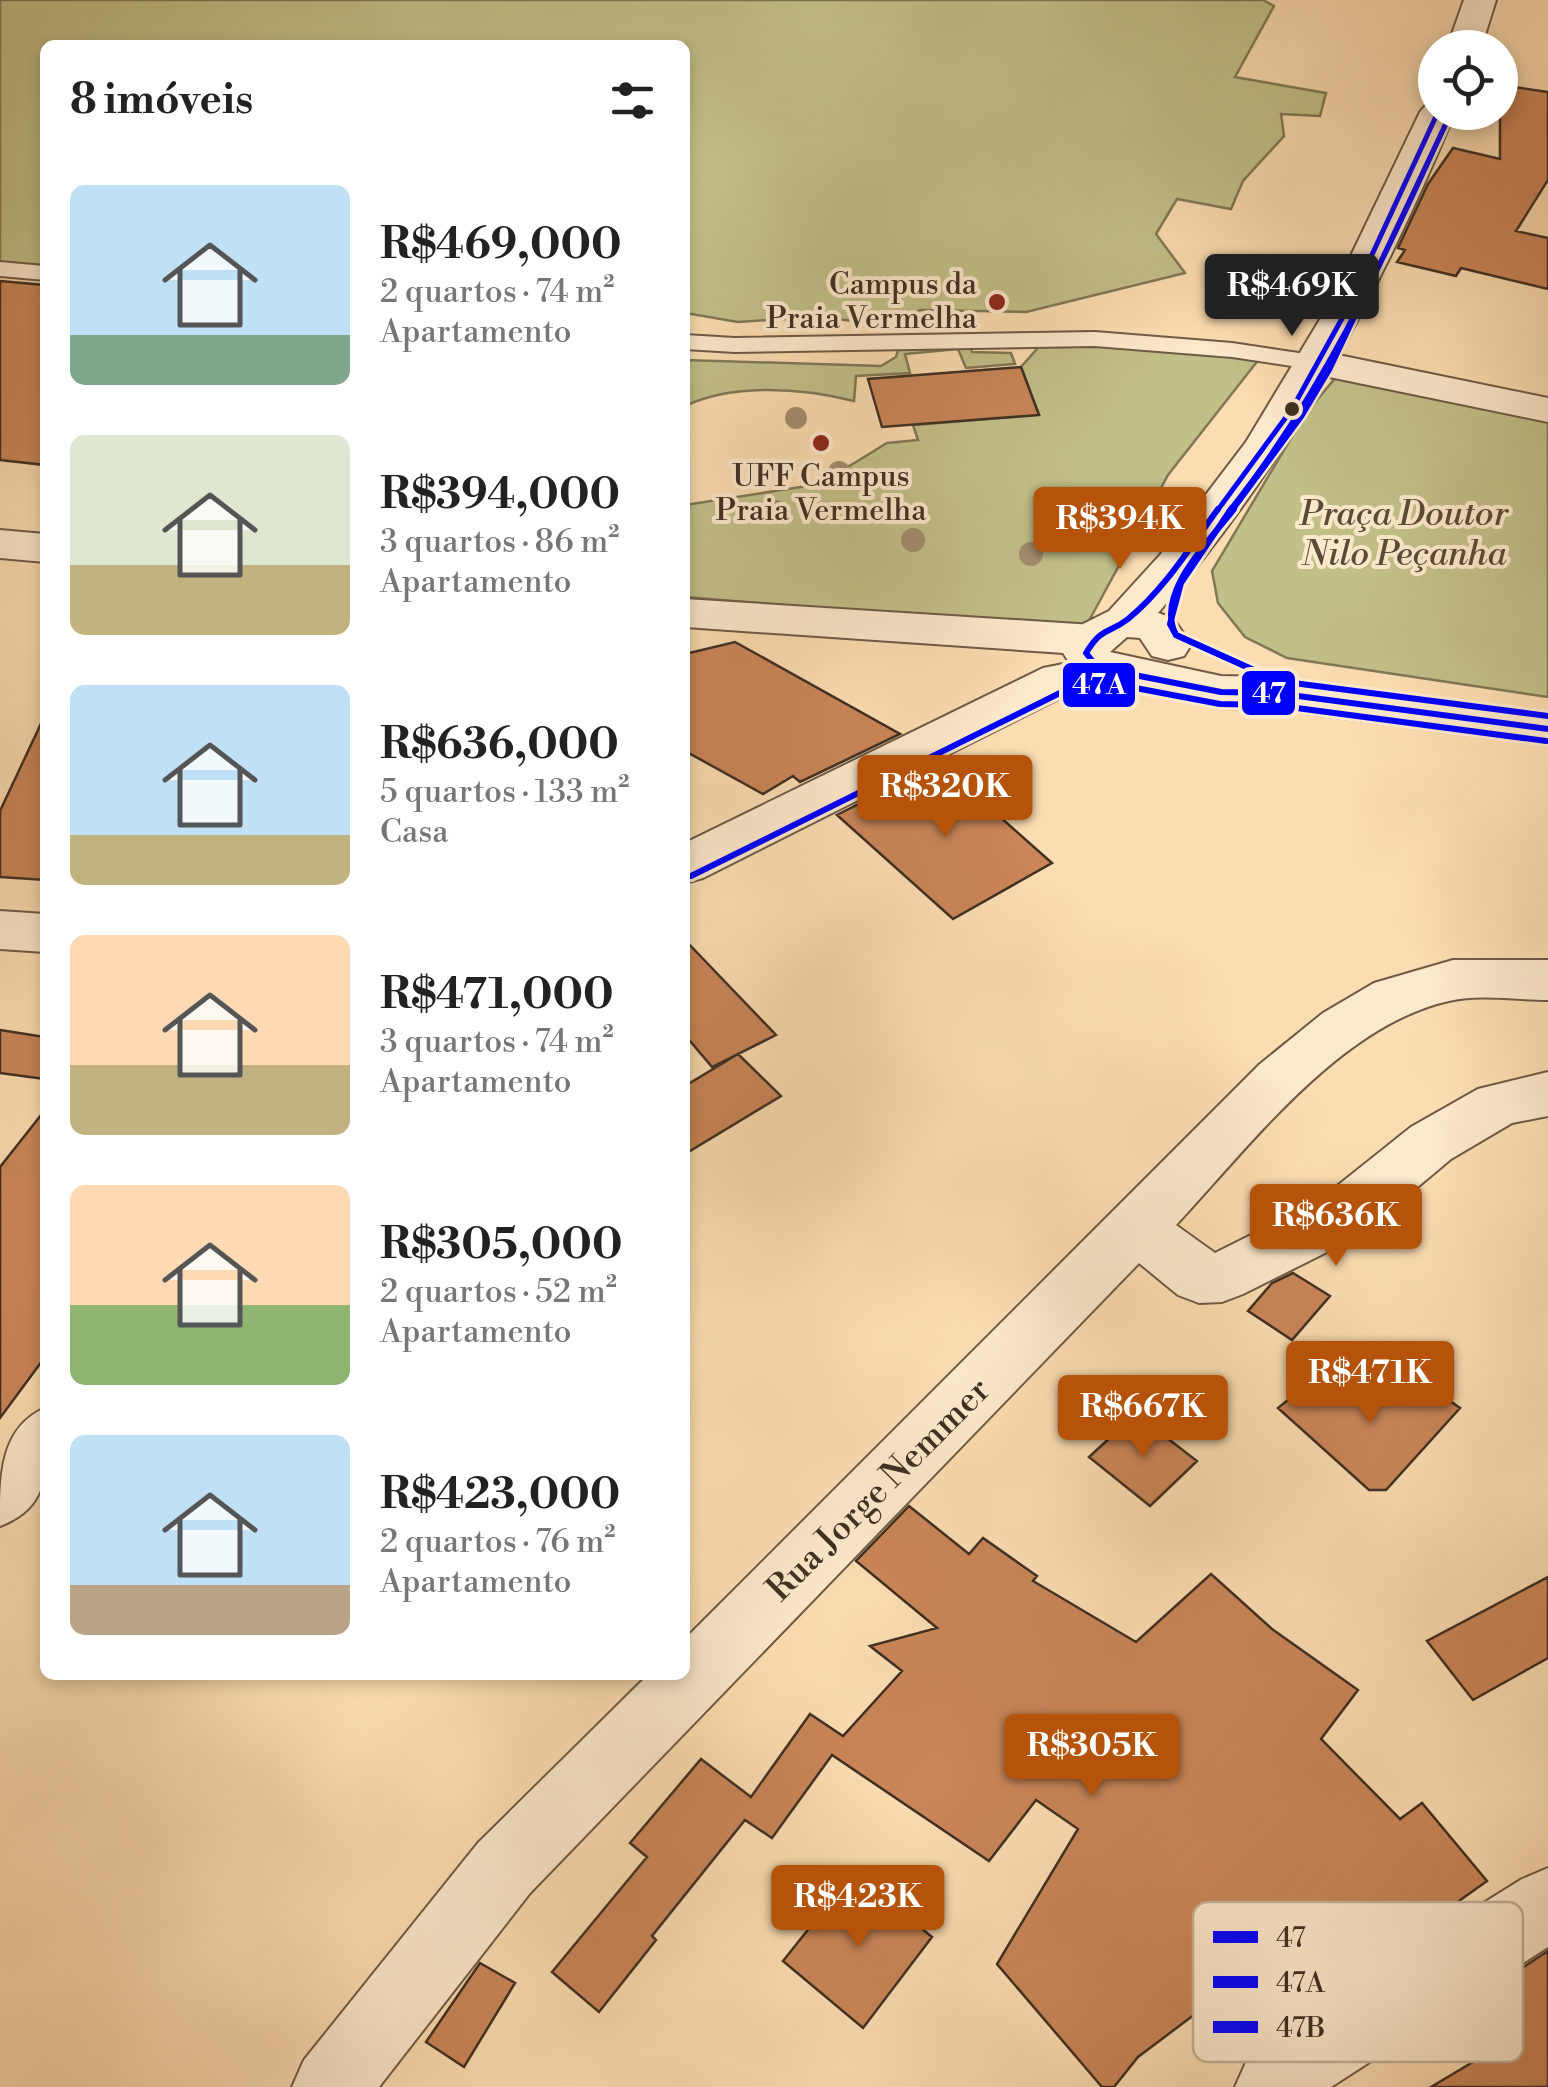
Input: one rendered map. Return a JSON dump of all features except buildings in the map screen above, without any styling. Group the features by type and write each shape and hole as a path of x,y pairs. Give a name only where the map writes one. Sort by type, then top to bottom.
{"street":[{"path":"1470,30 1480,0"},
{"path":"690,863 1116,651 1157,612 1169,576 1292,409 1319,363 1429,130"},
{"path":"1319,363 1548,410"},
{"path":"0,544 40,548"},
{"path":"690,612 1116,651 1221,692 1275,693 1548,730"},
{"path":"0,930 40,933"},
{"name":"Rua Jorge Nemmer","path":"331,2087 504,1868 1013,1356 1280,1078 1342,1027 1393,997 1453,980 1548,980"},
{"path":"1135,1226 1199,1278 1222,1277 1338,1219 1431,1143 1498,1104 1548,1094"},
{"path":"0,1497 40,1442"},
{"path":"1523,1921 1548,1905"},
{"path":"1274,2087 1301,2062"}],"lane":[{"path":"0,268 40,272"},
{"path":"690,342 734,345 1096,339 1232,350 1319,363"}],"green space":[{"path":"0,0 1263,0 1274,6 1235,77 1326,93 1320,116 1281,114 1284,136 1243,181 1231,209 1177,199 1156,234 1185,273 1026,312 921,310 874,323 816,317 738,322 690,314 690,40 40,40 40,267 0,263"},
{"path":"968,339 972,352 1011,353 1015,364 966,368 958,349 905,354 910,373 856,376 854,401 768,390 725,394 690,404 690,360 881,366 896,357 901,340"},
{"path":"1043,342 1267,349 1168,475 1084,630 690,597 690,504 820,484 887,443 918,440 913,425 1039,415 1021,367"},
{"name":"Praça Doutor Nilo Peçanha","path":"1337,376 1548,422 1548,697 1287,658 1245,637 1218,603 1212,571 1306,413"}],"transit line":[{"name":"47","path":"1430,130 1345,313 1292,409 1169,576 1126,621 1099,633 1086,653 1094,663 1109,670 1221,692 1275,693 1548,729"},
{"name":"47A","path":"1280,682 1176,635 1170,615 1172,602 1180,582 1302,416 1330,369 1443,130"},
{"name":"47B","path":"1443,130 1345,338 1296,423 1193,562 1173,604 1170,624 1176,635 1278,681 1548,716"},
{"name":"47A","path":"691,876 1064,691 1109,683 1220,704 1274,705 1546,741"}],"place":[{"name":"Campus da Praia Vermelha","path":"997,302"},
{"name":"UFF Campus Praia Vermelha","path":"821,443"}]}
